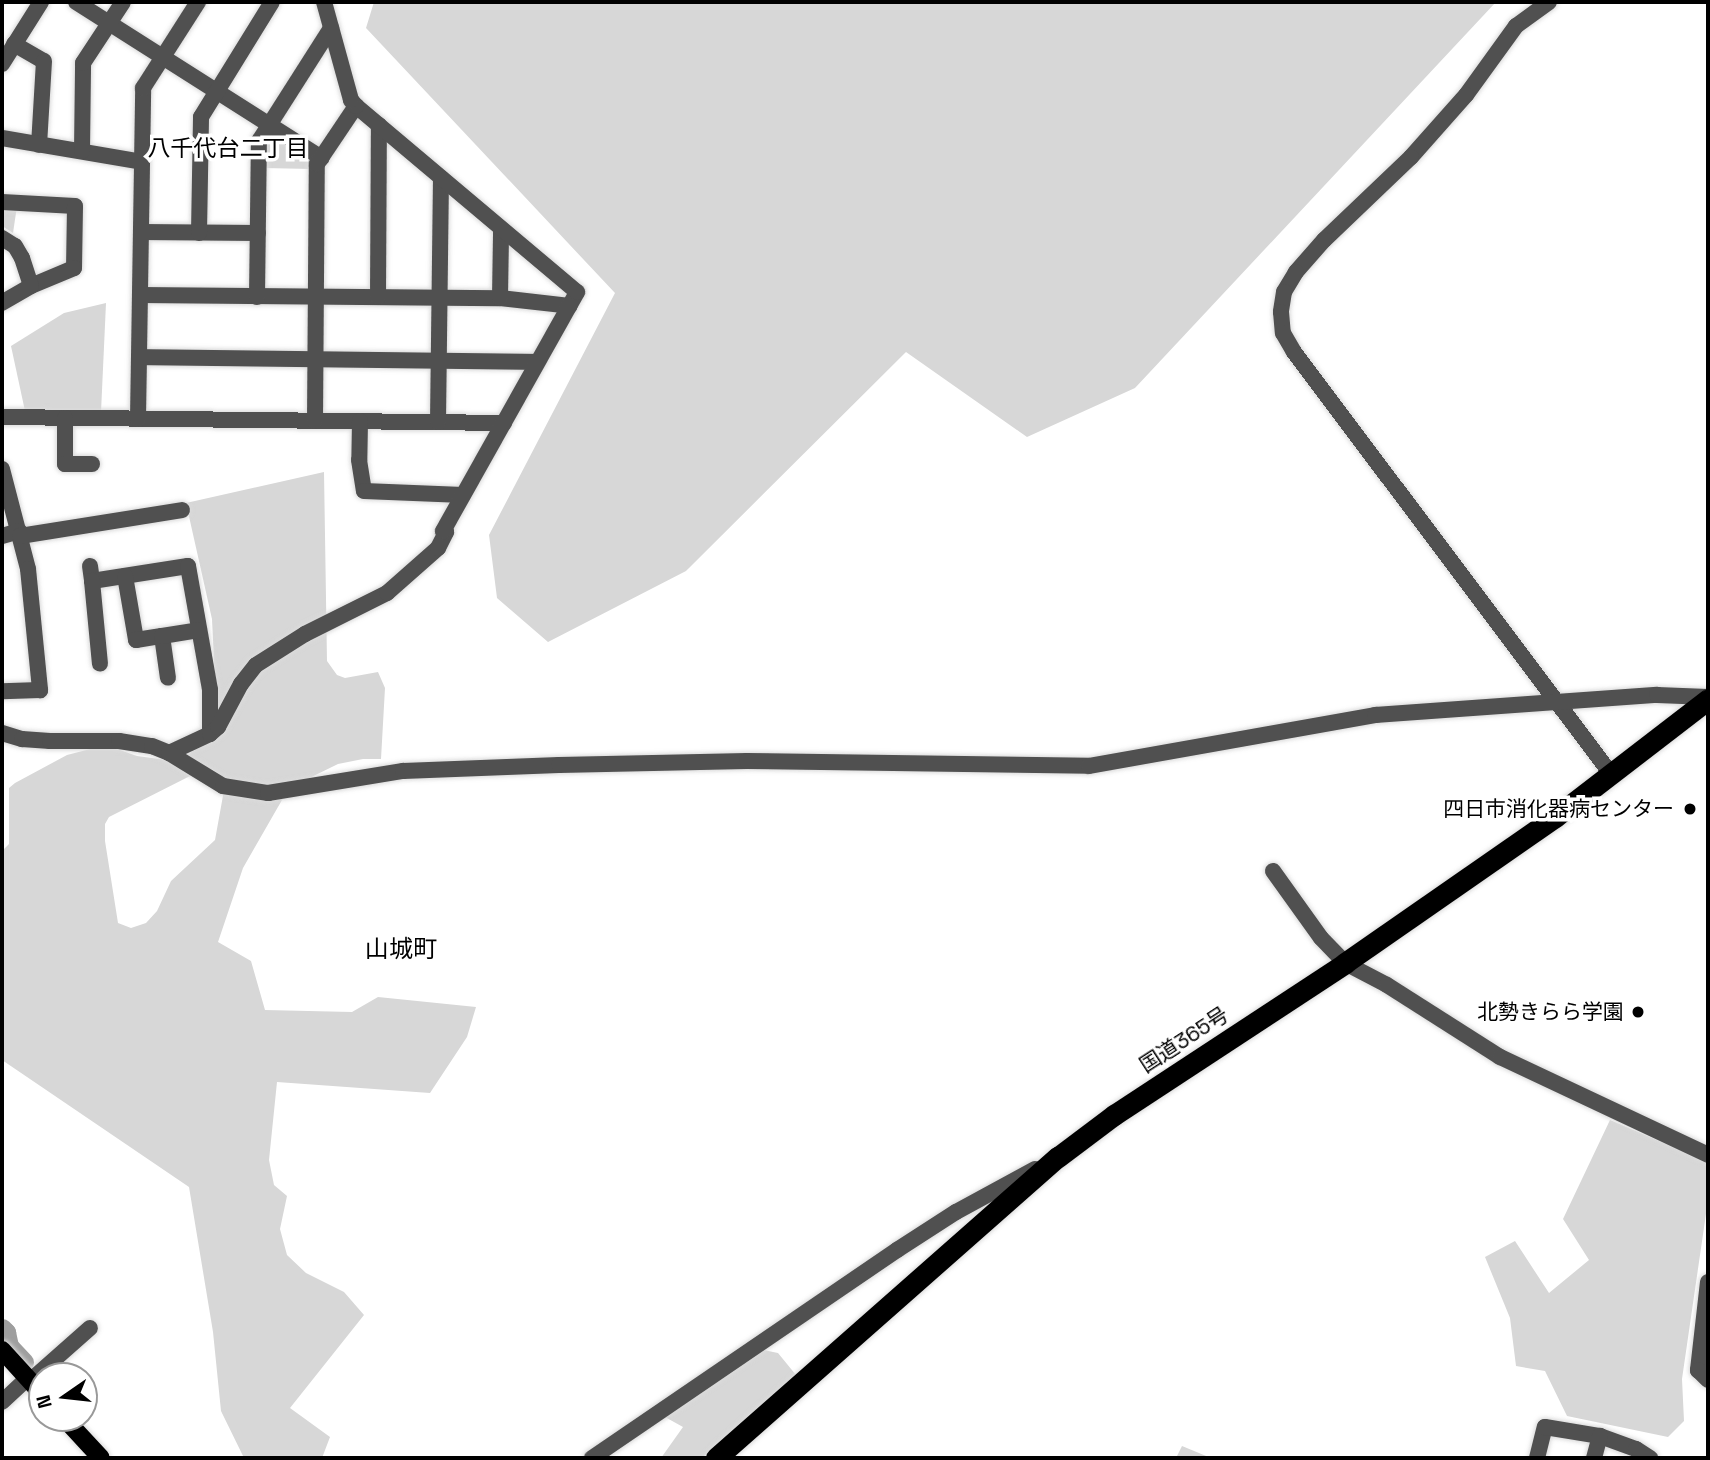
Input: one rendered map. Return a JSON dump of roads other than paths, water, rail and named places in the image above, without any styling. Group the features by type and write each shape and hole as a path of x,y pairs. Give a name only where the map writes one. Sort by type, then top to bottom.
{"highway":[{"name":"国道365号","path":"716,1458 1058,1157 1114,1115 1345,963 1555,817 1708,698"}],"main road":[{"path":"2,1350 28,1375"},
{"path":"77,1432 101,1458"}],"street":[{"path":"2,64 41,2"},
{"path":"76,2 322,158"},
{"path":"82,152 83,63 123,2"},
{"path":"138,419 143,88 198,2"},
{"path":"199,233 201,117 272,2"},
{"path":"169,753 210,734 218,727 241,684 256,666 305,634 387,593 426,560 442,542 446,532 443,531 577,292 501,231 356,106 351,100 324,2"},
{"path":"1549,2 1516,26 1466,95 1411,158 1324,240 1296,272 1284,292 1281,312 1283,333 1294,352 1611,774"},
{"path":"257,297 259,141 331,28"},
{"path":"14,44 44,61 39,145"},
{"path":"315,421 317,164 356,106"},
{"path":"377,298 379,125"},
{"path":"2,138 142,162"},
{"path":"438,422 442,178"},
{"path":"2,202 75,206 74,268 31,286 2,303"},
{"path":"500,298 501,231"},
{"path":"141,232 258,233"},
{"path":"2,238 15,246 31,286"},
{"path":"140,295 500,298 570,306"},
{"path":"139,357 536,362"},
{"path":"2,416 504,424"},
{"path":"65,418 65,464 92,464"},
{"path":"360,421 359,460 365,491 463,495"},
{"path":"2,470 28,569 40,690 2,691"},
{"path":"2,536 182,510"},
{"path":"100,664 91,573 125,576 188,566 210,690 210,734"},
{"path":"125,576 135,640 199,630"},
{"path":"162,636 168,678"},
{"path":"2,733 22,740 130,742 169,753 223,786 268,793 403,771 559,765 747,761 1089,766 1375,715 1657,695 1708,698"},
{"path":"1273,871 1321,939 1345,963 1387,985 1500,1057 1708,1155"},
{"path":"592,1458 727,1363 956,1212 1058,1157"},
{"path":"1708,1289 1698,1370 1708,1380"},
{"path":"54,1362 90,1328"},
{"path":"2,1402 28,1385"},
{"path":"1537,1458 1545,1427 1600,1436 1636,1449 1650,1458"},
{"path":"1594,1458 1600,1436"}],"waterway":[{"path":"2,1328 6,1332 9,1346 24,1362"}],"place":[{"name":"四日市消化器病センター","path":"1690,809"},
{"name":"北勢きらら学園","path":"1638,1012"}],"district":[{"name":"八千代台二丁目","path":"228,148"},
{"name":"山城町","path":"401,949"}]}
